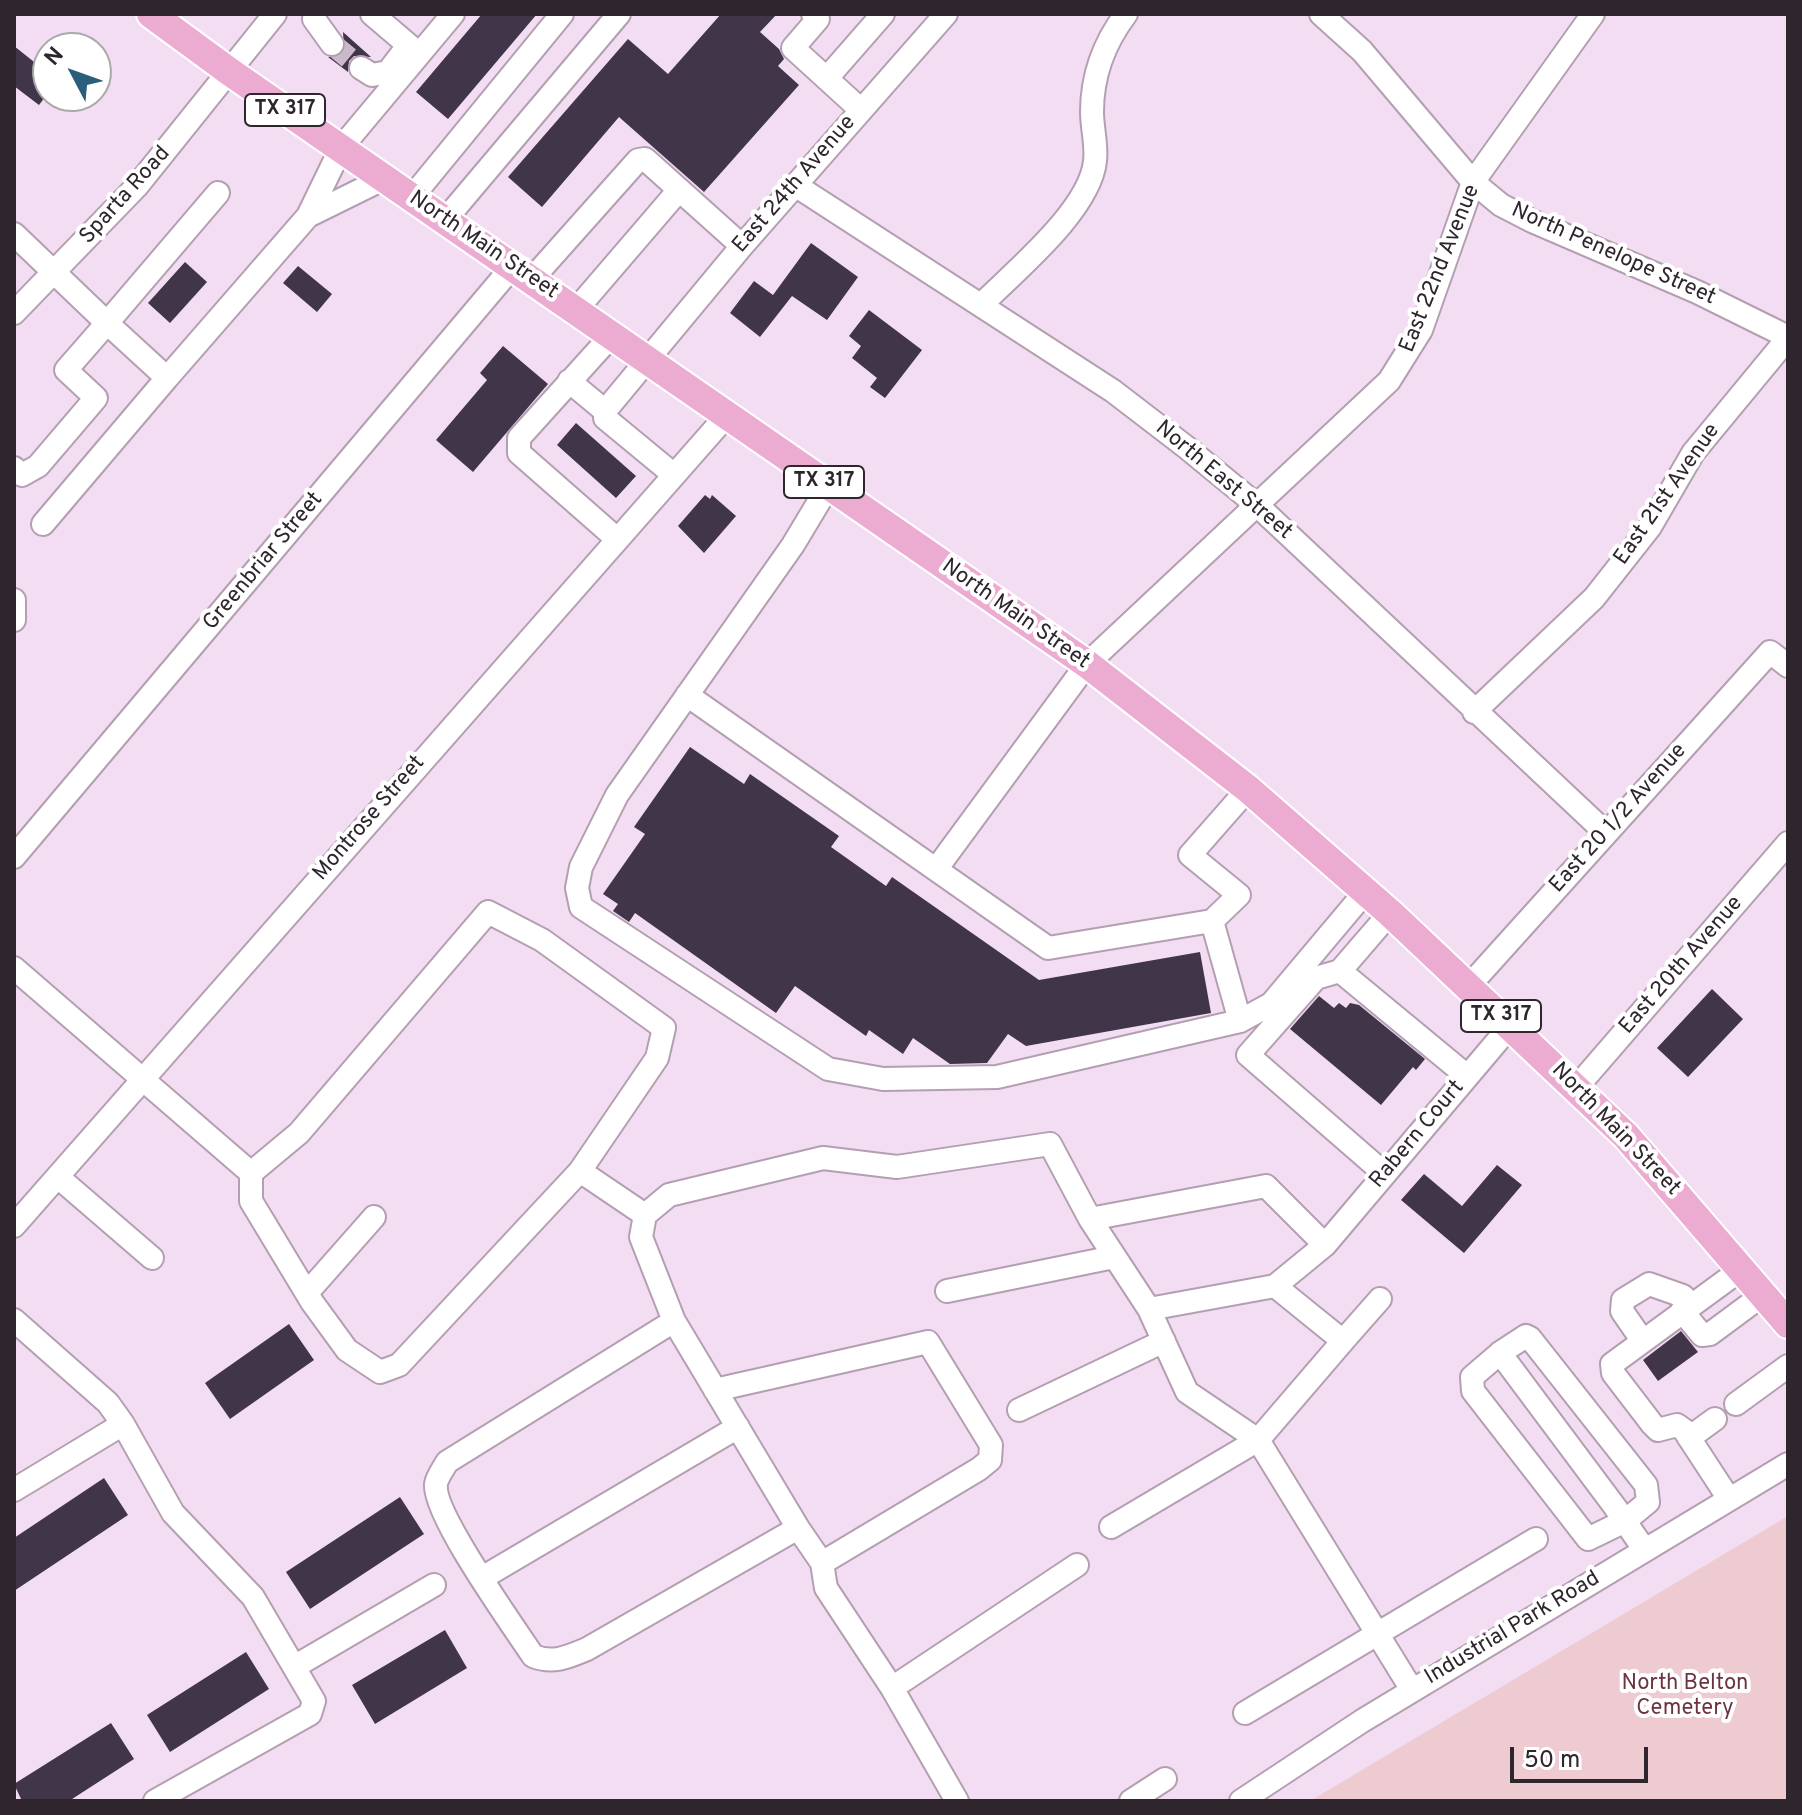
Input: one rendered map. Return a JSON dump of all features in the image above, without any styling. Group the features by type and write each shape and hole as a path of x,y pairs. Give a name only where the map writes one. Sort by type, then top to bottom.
{"main road":[{"name":"North Main Street","path":"151,14 181,26 230,72 1087,664 1248,789 1366,891 1576,1088 1658,1170 1786,1319"}],"street":[{"name":"Sparta Road","path":"14,313 137,186 275,14"},
{"path":"315,14 314,19 332,44"},
{"path":"372,14 414,50"},
{"path":"361,68 372,75 388,72 453,14"},
{"path":"412,197 562,14"},
{"path":"813,14 818,19 793,48 861,110"},
{"path":"827,78 883,14"},
{"path":"981,305 1051,234 1086,189 1095,162 1092,109 1099,62 1126,14"},
{"name":"North Penelope Street","path":"1321,14 1362,51 1473,182 1501,205 1697,292 1788,338"},
{"name":"East 22nd Avenue","path":"937,868 1087,664 1258,506 1389,381 1405,361 1447,264 1473,182 1593,14"},
{"path":"445,220 615,15"},
{"name":"East 24th Avenue","path":"605,411 742,246 942,15"},
{"path":"43,524 308,216 341,148 414,50"},
{"name":"Greenbriar Street","path":"14,857 522,273 638,160 645,159 679,190"},
{"path":"308,216 385,178"},
{"name":"North East Street","path":"795,185 1113,391 1258,506 1606,833"},
{"path":"576,310 679,190 742,246"},
{"path":"14,468 22,475 38,466 96,398 66,370 218,193"},
{"path":"14,234 167,378"},
{"path":"612,335 519,438 519,453 617,539"},
{"name":"East 21st Avenue","path":"1474,712 1594,598 1650,527 1693,453 1788,338"},
{"path":"569,381 605,411 605,418 674,475"},
{"name":"Montrose Street","path":"14,1226 728,414"},
{"path":"829,485 793,545 617,795 581,867 577,888 581,907 828,1069 883,1079 997,1077 1240,1021 1271,1004 1366,891"},
{"path":"14,600 14,620"},
{"name":"East 20 1/2 Avenue","path":"1468,987 1606,833 1779,659"},
{"path":"687,695 1048,948 1212,921 1239,895 1190,855 1248,789"},
{"name":"East 20th Avenue","path":"1576,1088 1788,843"},
{"path":"14,968 251,1173 251,1201 307,1293 347,1350 380,1372 399,1365 580,1171 657,1058 664,1028 542,940 488,912 299,1133 251,1173"},
{"path":"1385,1174 1248,1055 1316,978 1340,971 1390,913"},
{"path":"1212,921 1240,1021"},
{"path":"1340,971 1467,1076"},
{"name":"Rabern Court","path":"1275,1286 1325,1245 1511,1025"},
{"path":"957,1801 892,1688 826,1588 822,1563 674,1321 641,1237 645,1215 669,1195 823,1158 897,1167 1050,1144 1090,1219 1149,1309 1187,1392 1258,1440 1412,1690"},
{"path":"580,1171 645,1215"},
{"path":"58,1177 152,1258"},
{"path":"1090,1219 1266,1186 1325,1245"},
{"path":"307,1293 374,1217"},
{"path":"947,1291 1114,1257"},
{"path":"1729,1499 1689,1438 1677,1425 1658,1430 1613,1373 1612,1364 1743,1268"},
{"path":"1642,1340 1622,1311 1623,1300 1649,1284 1683,1296 1695,1331 1702,1335 1710,1334 1764,1294"},
{"path":"1149,1309 1275,1286 1343,1341"},
{"path":"1111,1527 1258,1440 1380,1299"},
{"path":"14,1320 108,1403 173,1513 253,1597 314,1701 310,1714 155,1801"},
{"path":"674,1321 447,1462 436,1483 438,1502 482,1578 533,1656 544,1661 562,1659 587,1649 798,1528"},
{"path":"1526,1336 1530,1338 1646,1485 1648,1502 1625,1521 1588,1539 1473,1391 1472,1377 1500,1353 1526,1336"},
{"path":"1019,1410 1164,1341"},
{"path":"715,1390 928,1342 991,1445 990,1460 822,1563"},
{"path":"1500,1353 1644,1549"},
{"path":"1736,1404 1788,1366"},
{"path":"1689,1438 1715,1419"},
{"path":"14,1490 123,1424"},
{"path":"482,1578 738,1427"},
{"name":"Industrial Park Road","path":"1241,1801 1412,1690 1788,1464"},
{"path":"1245,1713 1536,1539"},
{"path":"892,1688 1077,1565"},
{"path":"294,1667 434,1585"},
{"path":"1131,1801 1165,1779"}],"green space":[{"name":"North Belton Cemetery","path":"1788,1516 1788,1801 1310,1801"}],"building":[{"path":"482,14 537,14 448,119 416,92"},
{"path":"721,14 777,14 760,32 779,49 784,59 778,66 799,85 704,192 619,117 542,207 508,177 628,39 668,74"},
{"path":"343,32 371,57 354,56 349,61 348,72 328,57 340,56 344,50"},
{"path":"14,46 32,60 32,100 14,86"},
{"path":"811,243 858,277 827,320 792,296 760,337 730,313 754,281 773,295"},
{"path":"185,262 207,282 170,323 148,303"},
{"path":"298,266 332,294 317,312 283,283"},
{"path":"869,310 922,350 885,398 870,387 877,378 852,358 861,346 849,336"},
{"path":"503,346 548,384 473,472 436,440 487,380 480,373"},
{"path":"576,423 636,476 616,498 557,445"},
{"path":"705,495 710,499 712,495 736,516 704,553 678,526"},
{"path":"690,747 744,784 750,774 839,836 831,847 886,886 892,877 1039,980 1200,952 1211,1013 1026,1046 1008,1034 987,1063 950,1064 913,1038 903,1054 869,1030 866,1036 795,986 776,1013 635,913 629,922 613,911 618,904 603,894 645,834 634,827"},
{"path":"1712,989 1743,1019 1688,1077 1657,1048"},
{"path":"1319,996 1334,1008 1339,1003 1346,1008 1350,1003 1359,1005 1425,1059 1416,1070 1413,1067 1381,1105 1290,1029"},
{"path":"1497,1165 1522,1185 1464,1253 1401,1200 1424,1174 1462,1206"},
{"path":"289,1324 314,1360 230,1419 205,1383"},
{"path":"1681,1331 1698,1352 1658,1381 1643,1360"},
{"path":"104,1478 128,1515 14,1591 14,1538"},
{"path":"400,1497 424,1534 310,1609 286,1572"},
{"path":"445,1630 467,1668 375,1724 352,1685"},
{"path":"246,1652 269,1689 170,1752 147,1715"},
{"path":"111,1723 134,1759 69,1801 22,1801 14,1784"}],"tunnel":[{"path":"332,44 361,68"}]}
